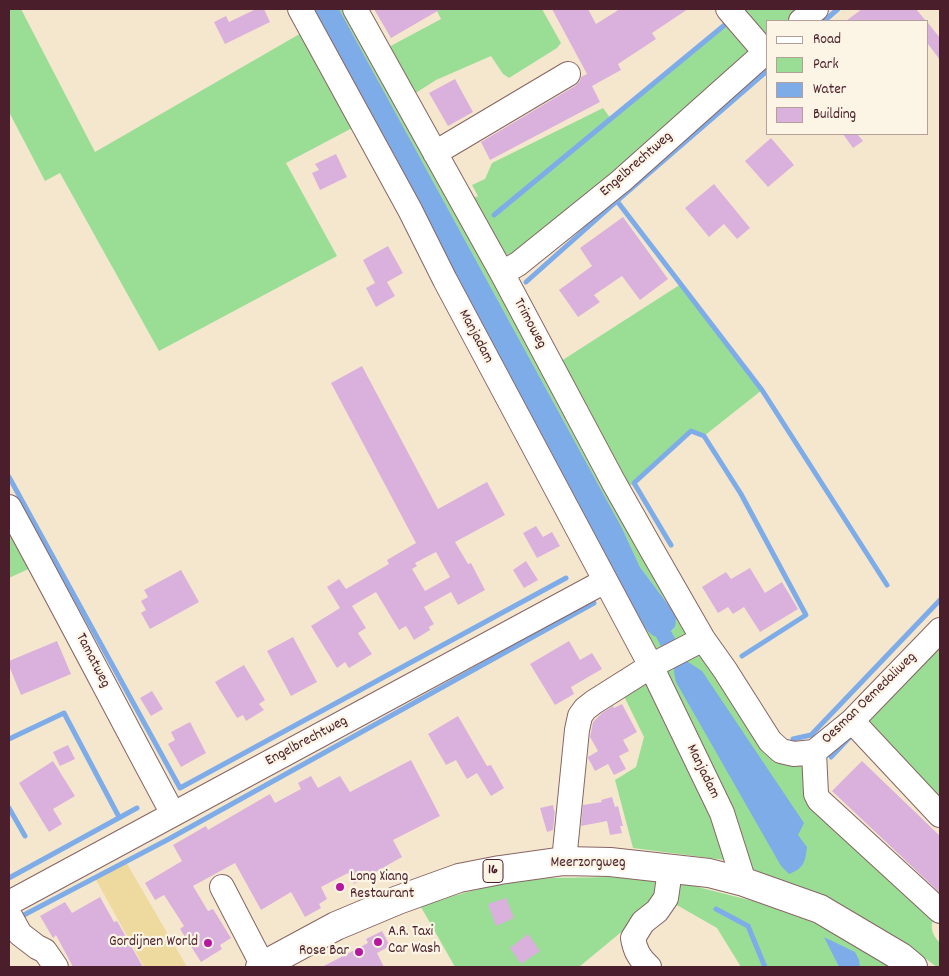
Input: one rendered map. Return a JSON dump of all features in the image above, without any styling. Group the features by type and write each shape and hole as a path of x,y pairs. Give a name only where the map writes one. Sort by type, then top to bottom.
{"main road":[{"name":"Meerzorgweg","path":"262,967 336,926 398,900 459,878 564,861 610,862 710,874 744,882 820,908 905,964"}],"street":[{"name":"Manjadam","path":"300,9 410,210 445,280 605,581 655,664 722,813 744,882"},
{"name":"Trimoweg","path":"355,9 502,274 699,641"},
{"path":"728,9 766,50"},
{"path":"803,20 816,9"},
{"name":"Engelbrechtweg","path":"502,274 518,264 621,180 766,52"},
{"path":"435,153 568,74"},
{"name":"Tamatweg","path":"9,507 174,814"},
{"name":"Engelbrechtweg","path":"9,903 605,581"},
{"name":"Oesman Oemedaliweg","path":"699,641 725,670 770,741 781,751 794,754 814,752 852,720 940,630"},
{"path":"564,861 580,716 594,702 655,664 699,641"},
{"path":"852,720 940,815"},
{"path":"814,752 816,794 819,800 940,911"},
{"path":"649,967 642,961 635,950 633,938 643,922 657,911 666,898 670,870"},
{"path":"222,887 262,967"},
{"path":"9,914 20,934 45,951 56,967"}],"green space":[{"path":"9,9 21,9 95,152 303,32 354,127 286,163 337,256 159,351 60,173 45,181 9,112"},
{"path":"304,9 314,9 433,233 659,637 671,632 675,627 670,607 640,567 622,528 339,9 348,9 686,634 685,642 668,650 653,650"},
{"path":"436,9 542,9 561,43 557,48 509,78 503,74 491,56 436,80 411,96 385,49 441,19"},
{"path":"743,9 807,9 794,20 766,20 766,36"},
{"path":"727,23 738,25 752,56 517,254 507,255 498,251 470,200 478,196 472,185 485,179 492,163 603,108 611,119"},
{"path":"681,284 762,390 704,436 691,431 634,483 626,488 558,363"},
{"path":"16,533 35,566 9,578 9,536"},
{"path":"940,645 940,804 863,724"},
{"path":"701,651 757,731 805,759 815,800 935,913 932,929 934,936 940,943 940,967 937,967 899,939 818,893 749,868 666,671"},
{"path":"643,673 706,796 725,860 633,848 615,780 636,767 644,737 620,688"},
{"path":"608,877 651,880 660,885 654,905 579,967 455,967 421,907 463,893 519,881 543,878"},
{"path":"682,883 753,901 812,922 873,953 890,967 860,967 825,937 839,967 741,967 717,928 668,900 677,884"}],"sand":[{"path":"126,862 187,967 144,967 95,878"}],"water":[{"path":"314,9 339,9 622,528 640,567 676,618 675,627 665,635 661,637 654,636 642,624 595,540"},
{"path":"685,660 702,671 804,823 798,835 807,847 805,857 801,867 794,872 789,874 781,866 676,682 675,665"},
{"path":"824,937 855,952 860,967 839,967"}],"building":[{"path":"256,9 264,9 270,22 225,44 214,22 226,16 229,22"},
{"path":"374,9 441,9 391,38"},
{"path":"552,9 588,9 596,24 620,9 688,9 652,33 656,39 618,64 621,70 592,86 600,102 490,160 481,142 575,86 581,77 587,74"},
{"path":"862,9 916,9 925,20 847,20"},
{"path":"929,24 940,38 940,60 929,45"},
{"path":"455,79 473,112 448,126 429,93"},
{"path":"844,135 858,135 863,141 853,148"},
{"path":"771,138 794,165 768,187 745,161"},
{"path":"336,154 347,177 320,190 312,173 319,170 315,164"},
{"path":"714,184 750,228 737,239 724,224 709,237 685,208"},
{"path":"623,217 668,279 640,300 622,276 594,295 600,302 578,317 559,290 592,266 580,248"},
{"path":"388,246 403,273 387,282 395,296 376,307 366,288 375,283 363,260"},
{"path":"362,366 438,509 487,482 505,515 455,542 468,564 471,563 485,590 458,605 451,592 424,607 434,624 429,627 430,630 414,640 406,626 399,630 376,592 352,606 366,628 358,633 372,654 349,668 345,662 337,668 311,626 340,608 327,587 339,579 346,589 389,564 387,560 416,543 331,383","holes":["436,552 450,577 425,591 412,569 417,566 415,563"]},
{"path":"536,526 543,537 552,532 560,546 537,558 523,533"},
{"path":"526,561 538,580 524,588 513,570"},
{"path":"750,568 765,593 782,582 798,609 760,632 744,607 733,614 728,607 718,613 702,587 726,572 731,579"},
{"path":"181,570 199,602 150,629 141,613 146,610 141,601 148,597 144,590"},
{"path":"293,637 317,682 291,696 267,651"},
{"path":"57,641 71,674 21,695 9,666 9,661"},
{"path":"569,641 580,660 592,653 602,669 571,687 574,694 555,705 530,664"},
{"path":"244,665 265,700 259,704 264,710 246,721 243,715 237,718 215,682"},
{"path":"152,691 163,709 151,716 140,698"},
{"path":"622,704 637,732 623,740 629,751 619,756 626,769 614,775 608,764 595,771 588,758 598,751 590,737 593,722 613,706 614,708"},
{"path":"458,716 487,766 491,765 504,788 491,796 477,773 467,779 456,760 446,765 428,734"},
{"path":"190,722 206,753 181,767 168,744 175,740 171,732"},
{"path":"68,745 75,759 60,766 53,752"},
{"path":"411,760 440,816 393,840 402,857 354,884 348,873 321,887 327,899 319,904 321,908 305,917 291,892 261,910 235,863 193,886 208,911 213,909 231,938 220,945 222,949 201,962 180,929 184,926 164,895 155,900 145,883 182,861 173,845 206,826 208,830 270,794 275,803 301,789 298,783 311,776 318,788 340,776 350,792"},
{"path":"53,761 75,796 53,809 62,824 49,832 19,783"},
{"path":"862,761 940,836 940,893 832,791"},
{"path":"612,797 615,807 618,806 623,826 620,826 622,833 610,835 607,821 581,826 583,805 602,802 601,800"},
{"path":"553,805 555,810 553,830 547,832 540,808"},
{"path":"100,897 114,922 117,921 143,967 73,967 56,935 53,938 40,916 65,902 72,913"},
{"path":"506,898 514,918 496,926 488,904"},
{"path":"382,931 390,946 377,953 384,967 322,967 368,943 366,939"},
{"path":"528,934 540,951 521,964 510,948"}],"waterway":[{"path":"825,20 838,9"},
{"path":"494,215 727,23"},
{"path":"526,282 766,72"},
{"path":"617,201 762,390 887,585"},
{"path":"671,545 634,483 691,431 704,436 741,494 806,615 742,656"},
{"path":"9,477 180,788 566,578"},
{"path":"793,739 811,735 940,600"},
{"path":"20,917 167,840 594,603"},
{"path":"654,616 679,663"},
{"path":"9,739 64,713 119,817"},
{"path":"831,757 850,737"},
{"path":"9,808 25,836"},
{"path":"9,878 137,808"},
{"path":"716,909 748,926 765,967"}],"place":[{"name":"Long Xiang Restaurant","path":"340,887"},
{"name":"A.R. Taxi Car Wash","path":"378,942"},
{"name":"Gordijnen World","path":"208,943"},
{"name":"Rose Bar","path":"359,952"}]}
